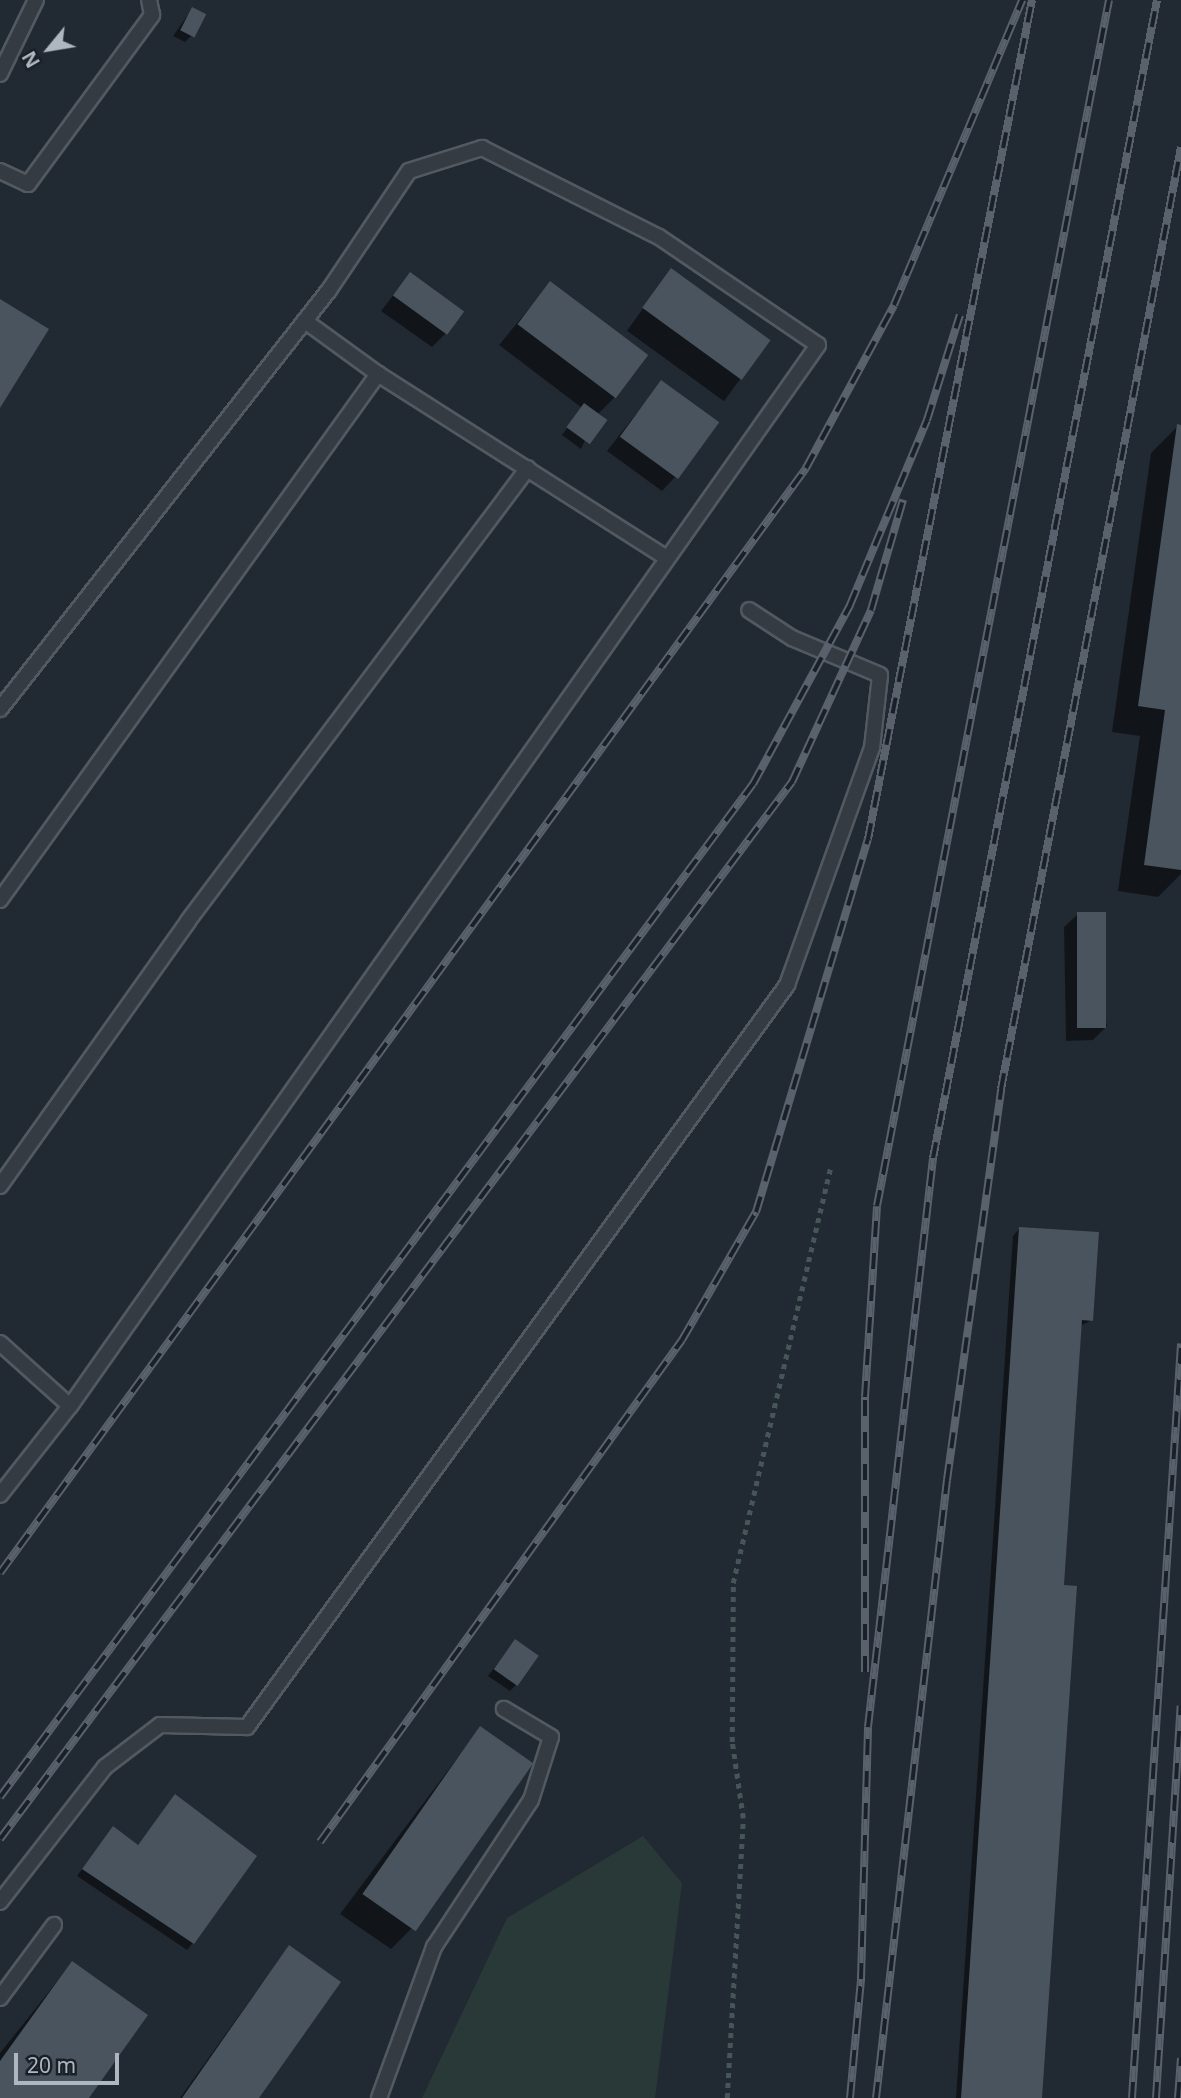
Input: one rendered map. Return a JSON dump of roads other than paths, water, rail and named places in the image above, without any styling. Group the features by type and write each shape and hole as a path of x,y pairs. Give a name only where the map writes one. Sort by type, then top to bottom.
{"lane":[{"path":"0,74 36,0"},
{"path":"0,171 28,184 152,15 149,0"},
{"path":"0,709 305,321 408,171 482,148 659,237 818,345 70,1406 0,1496"},
{"path":"305,321 378,374 667,558"},
{"path":"0,900 378,374"},
{"path":"0,1186 188,921 528,468"},
{"path":"0,1902 106,1767 160,1725 247,1727 787,985 872,748 880,676 792,638 749,610"},
{"path":"0,1343 70,1406"},
{"path":"379,2098 434,1947 531,1800 551,1737 504,1709"},
{"path":"0,1998 54,1925"}],"railway":[{"path":"0,1573 806,468 894,305 1022,0"},
{"path":"320,1842 682,1340 756,1212 868,839 1032,0"},
{"path":"865,1672 865,1397 877,1206 1109,0"},
{"path":"850,2098 861,1979 868,1727 933,1158 1157,0"},
{"path":"876,2098 947,1480 1001,1089 1181,147"},
{"path":"0,1797 753,784 850,605 927,420 960,315"},
{"path":"0,1839 792,782 871,610 903,500"},
{"path":"1132,2098 1181,1344"},
{"path":"1156,2098 1181,1706"},
{"path":"1178,2098 1181,2058"}]}
